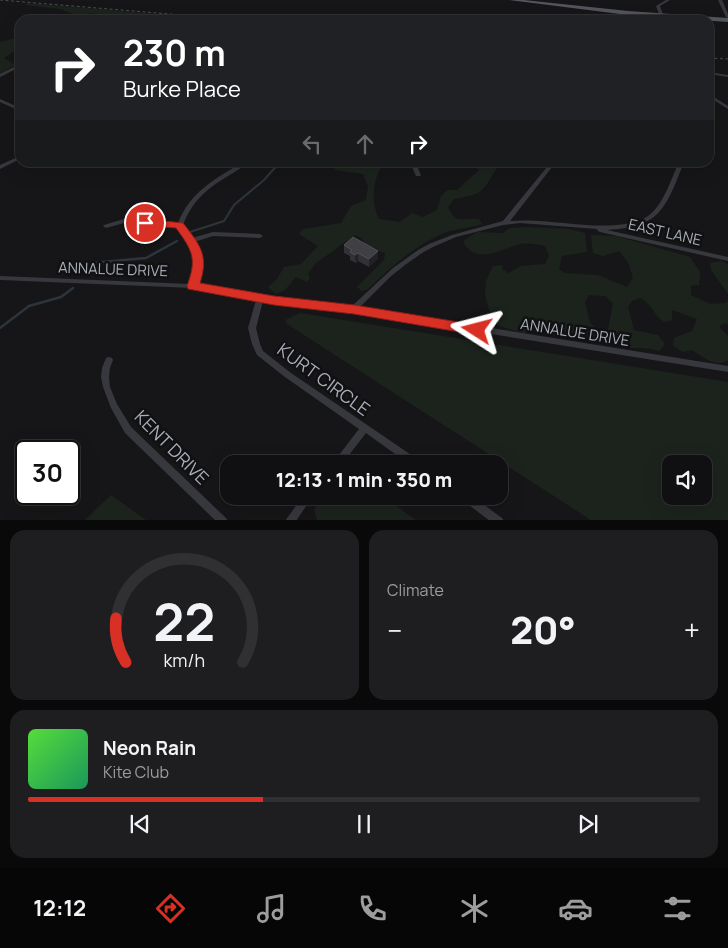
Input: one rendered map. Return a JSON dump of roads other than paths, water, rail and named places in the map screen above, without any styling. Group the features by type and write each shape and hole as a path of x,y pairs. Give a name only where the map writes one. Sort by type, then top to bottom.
{"main road":[{"path":"510,0 650,15"},
{"path":"714,19 728,19"}],"street":[{"path":"661,15 658,6 668,0"},
{"path":"720,0 728,19"},
{"path":"0,76 15,67"},
{"path":"714,74 728,76"},
{"path":"714,99 728,108"},
{"path":"0,100 15,107"},
{"path":"0,167 15,160"},
{"path":"193,286 198,271 199,258 191,241 180,225 183,214 202,190 240,167"},
{"path":"414,167 418,175"},
{"path":"505,223 550,167"},
{"path":"354,309 410,257 452,238 505,223 530,222 596,229 637,224 649,218 662,203 680,167"},
{"path":"106,226 124,221 180,225"},
{"name":"EAST LANE","path":"596,229 728,259"},
{"path":"191,241 213,234 260,236"},
{"name":"ANNALUE DRIVE","path":"0,278 193,286 328,308 354,309 728,369"},
{"name":"KURT CIRCLE","path":"260,298 252,328 260,353 276,367 403,455"},
{"name":"KENT DRIVE","path":"109,360 105,373 110,396 117,414 128,430 223,520"},
{"path":"343,455 364,429"},
{"path":"290,520 302,505"},
{"path":"477,505 498,520"}],"waterway":[{"path":"190,232 224,221 234,205 264,180 276,167"},
{"path":"78,274 91,263 146,258 177,241"},
{"path":"0,328 29,306 61,297 73,288"}],"railway":[{"path":"0,0 182,15"},
{"path":"714,58 728,59"}]}
